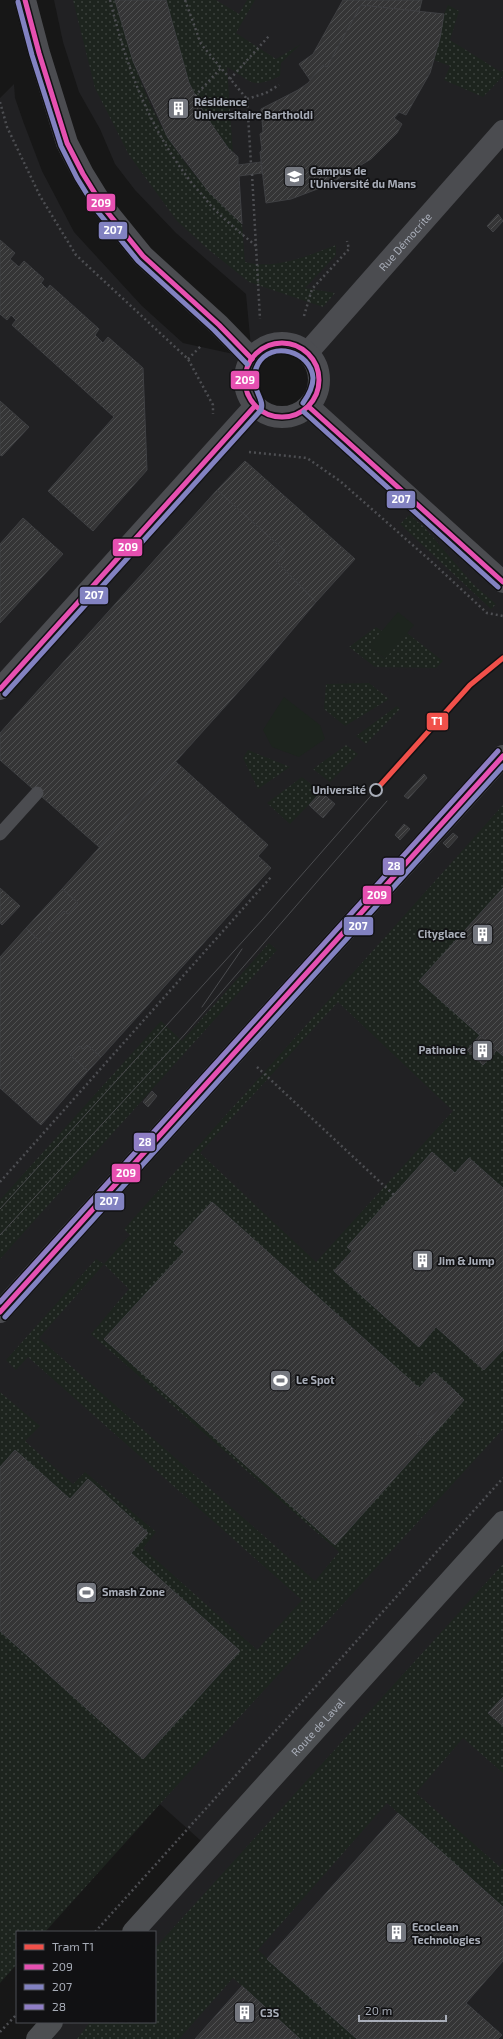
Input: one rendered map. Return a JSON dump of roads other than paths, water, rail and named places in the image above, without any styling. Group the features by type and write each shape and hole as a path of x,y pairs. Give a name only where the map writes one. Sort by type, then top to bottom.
{"main road":[{"name":"Route de Laval","path":"134,1931 503,1522"},
{"path":"36,2039 51,2023"}],"street":[{"path":"25,0 65,137 83,174 104,208 143,256 220,324 252,359"},
{"name":"Rue Démocrite","path":"308,352 503,131"},
{"path":"283,343 295,344 308,352 319,371 320,384 316,396 309,407 299,414 288,417 276,417 265,413 255,406 246,388 247,368 252,359 260,350 271,344 283,343"},
{"path":"0,689 255,406"},
{"path":"309,407 503,582"},
{"path":"0,1312 503,756"}],"lane":[{"path":"0,834 37,793"}],"tram line":[{"name":"T1","path":"376,790 470,685 503,658"},
{"path":"0,1209 263,919 376,790"},
{"path":"0,1235 185,1034 387,801"},
{"path":"202,1007 242,949"}],"place":[{"name":"Résidence Universitaire Bartholdi","path":"178,108"},
{"name":"Campus de l'Université du Mans","path":"294,177"},
{"name":"Université","path":"376,790"},
{"name":"Cityglace","path":"482,934"},
{"name":"Patinoire","path":"482,1050"},
{"name":"Jim & Jump","path":"423,1261"},
{"name":"Le Spot","path":"280,1380"},
{"name":"Smash Zone","path":"87,1592"},
{"name":"Ecoclean Technologies","path":"397,1933"},
{"name":"C3S","path":"245,2013"}]}
